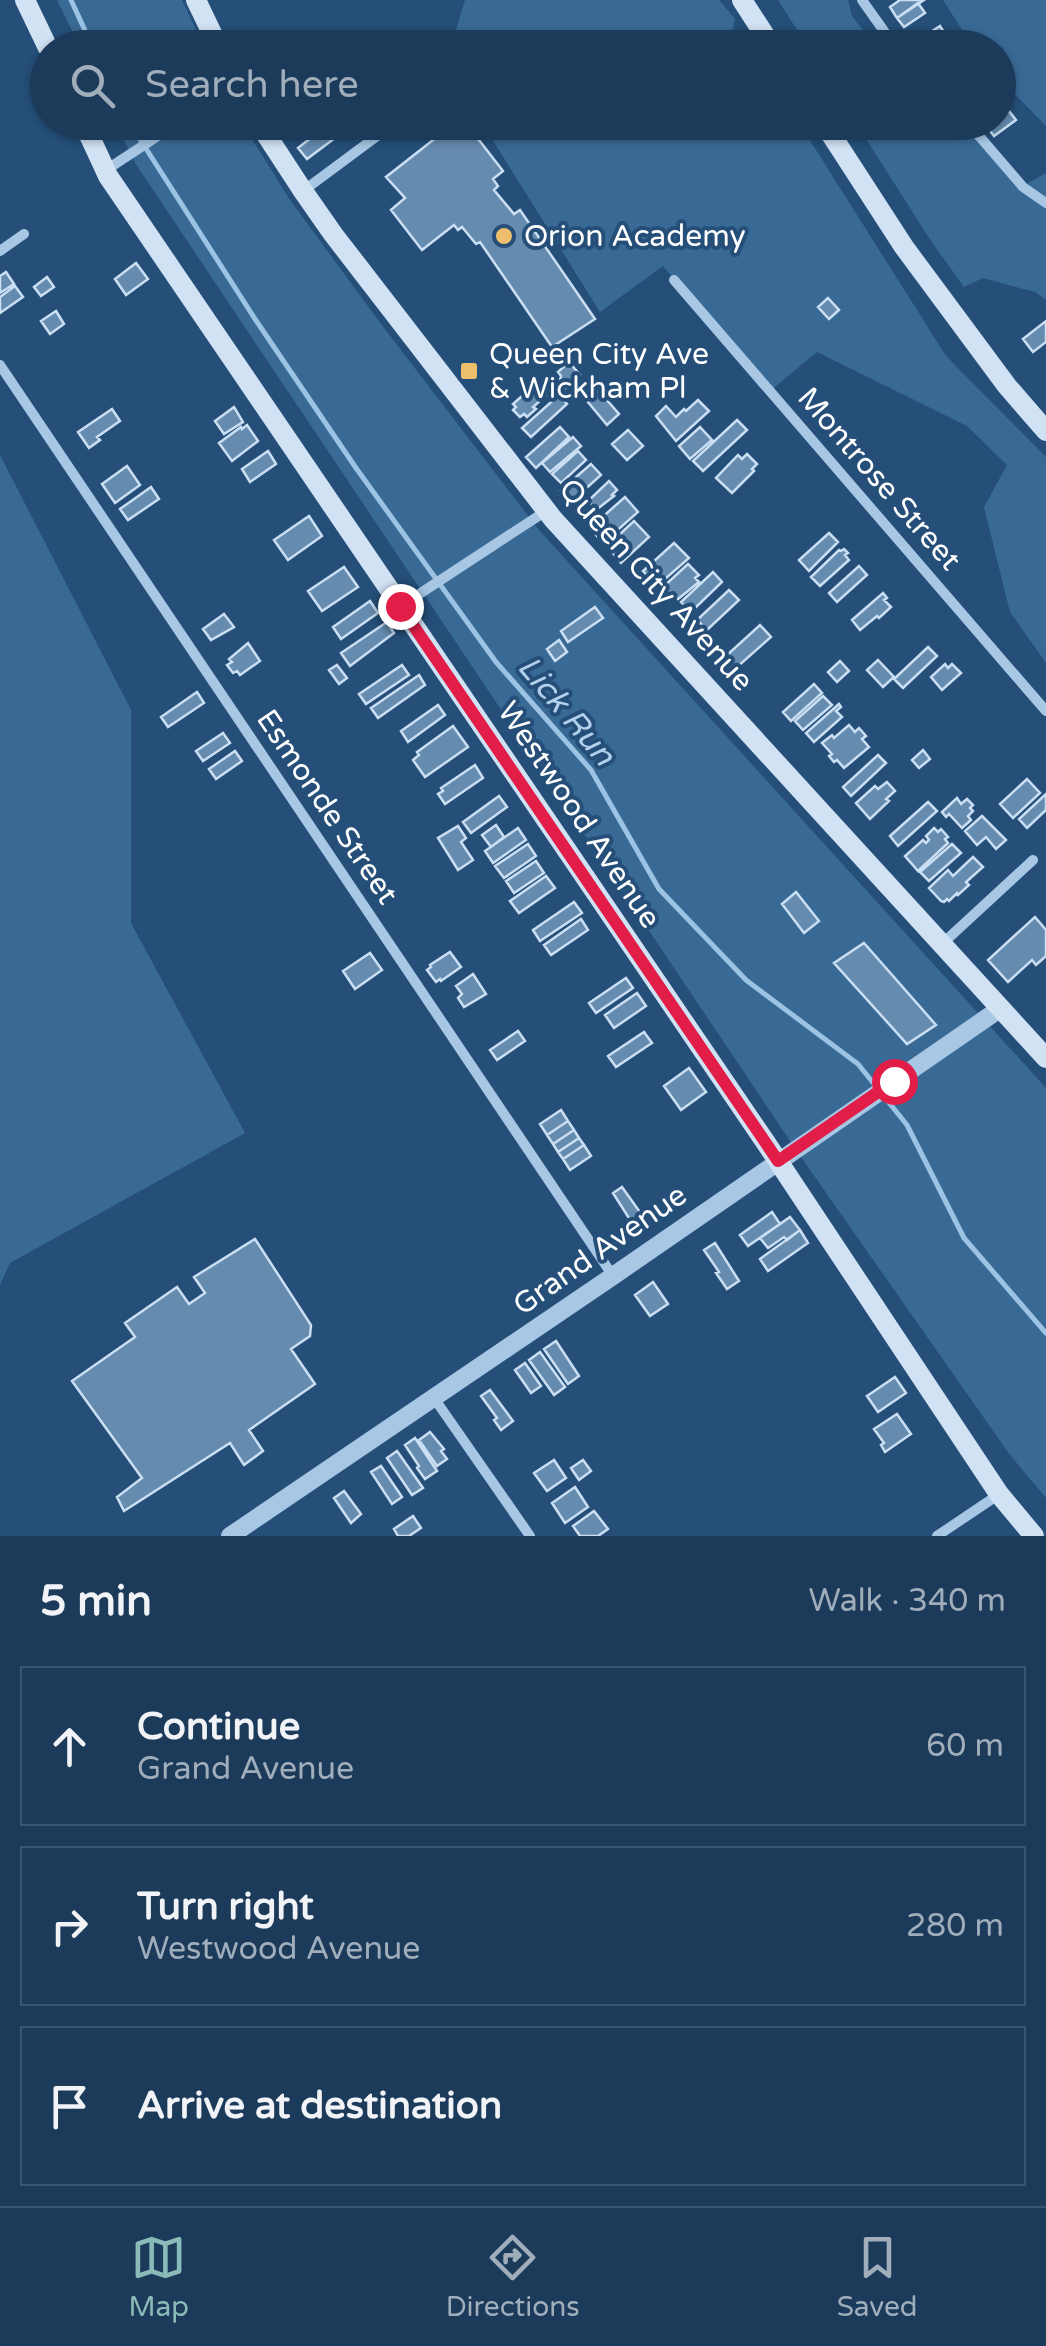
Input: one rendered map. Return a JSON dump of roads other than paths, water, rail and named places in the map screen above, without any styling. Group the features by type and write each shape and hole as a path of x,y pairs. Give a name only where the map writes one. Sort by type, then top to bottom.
{"main road":[{"path":"25,0 39,30"},
{"path":"196,0 210,30"},
{"path":"742,0 761,30"},
{"name":"Westwood Avenue","path":"91,140 105,171 778,1161 999,1494 1034,1536"},
{"name":"Queen City Avenue","path":"270,140 303,192 546,510 1046,1058"},
{"path":"835,140 904,248 1007,386 1046,431"}],"street":[{"path":"862,0 883,30"},
{"path":"105,171 153,140"},
{"path":"303,192 372,140"},
{"path":"983,140 1023,186 1046,203"},
{"path":"0,251 24,234"},
{"name":"Montrose Street","path":"674,280 1046,711"},
{"name":"Esmonde Street","path":"0,365 613,1276"},
{"path":"400,606 546,510"},
{"path":"941,944 1033,860"},
{"name":"Grand Avenue","path":"230,1536 1001,1008"},
{"path":"434,1398 530,1536"},
{"path":"937,1536 999,1494"}],"waterway":[{"name":"Lick Run","path":"71,0 85,30"},
{"name":"Lick Run","path":"141,140 356,468 496,662 591,770 659,889 746,980 858,1064 907,1125 964,1238 1046,1333"}],"place":[{"name":"Orion Academy","path":"504,236"},
{"name":"Queen City Ave & Wickham Pl","path":"469,371"}]}
